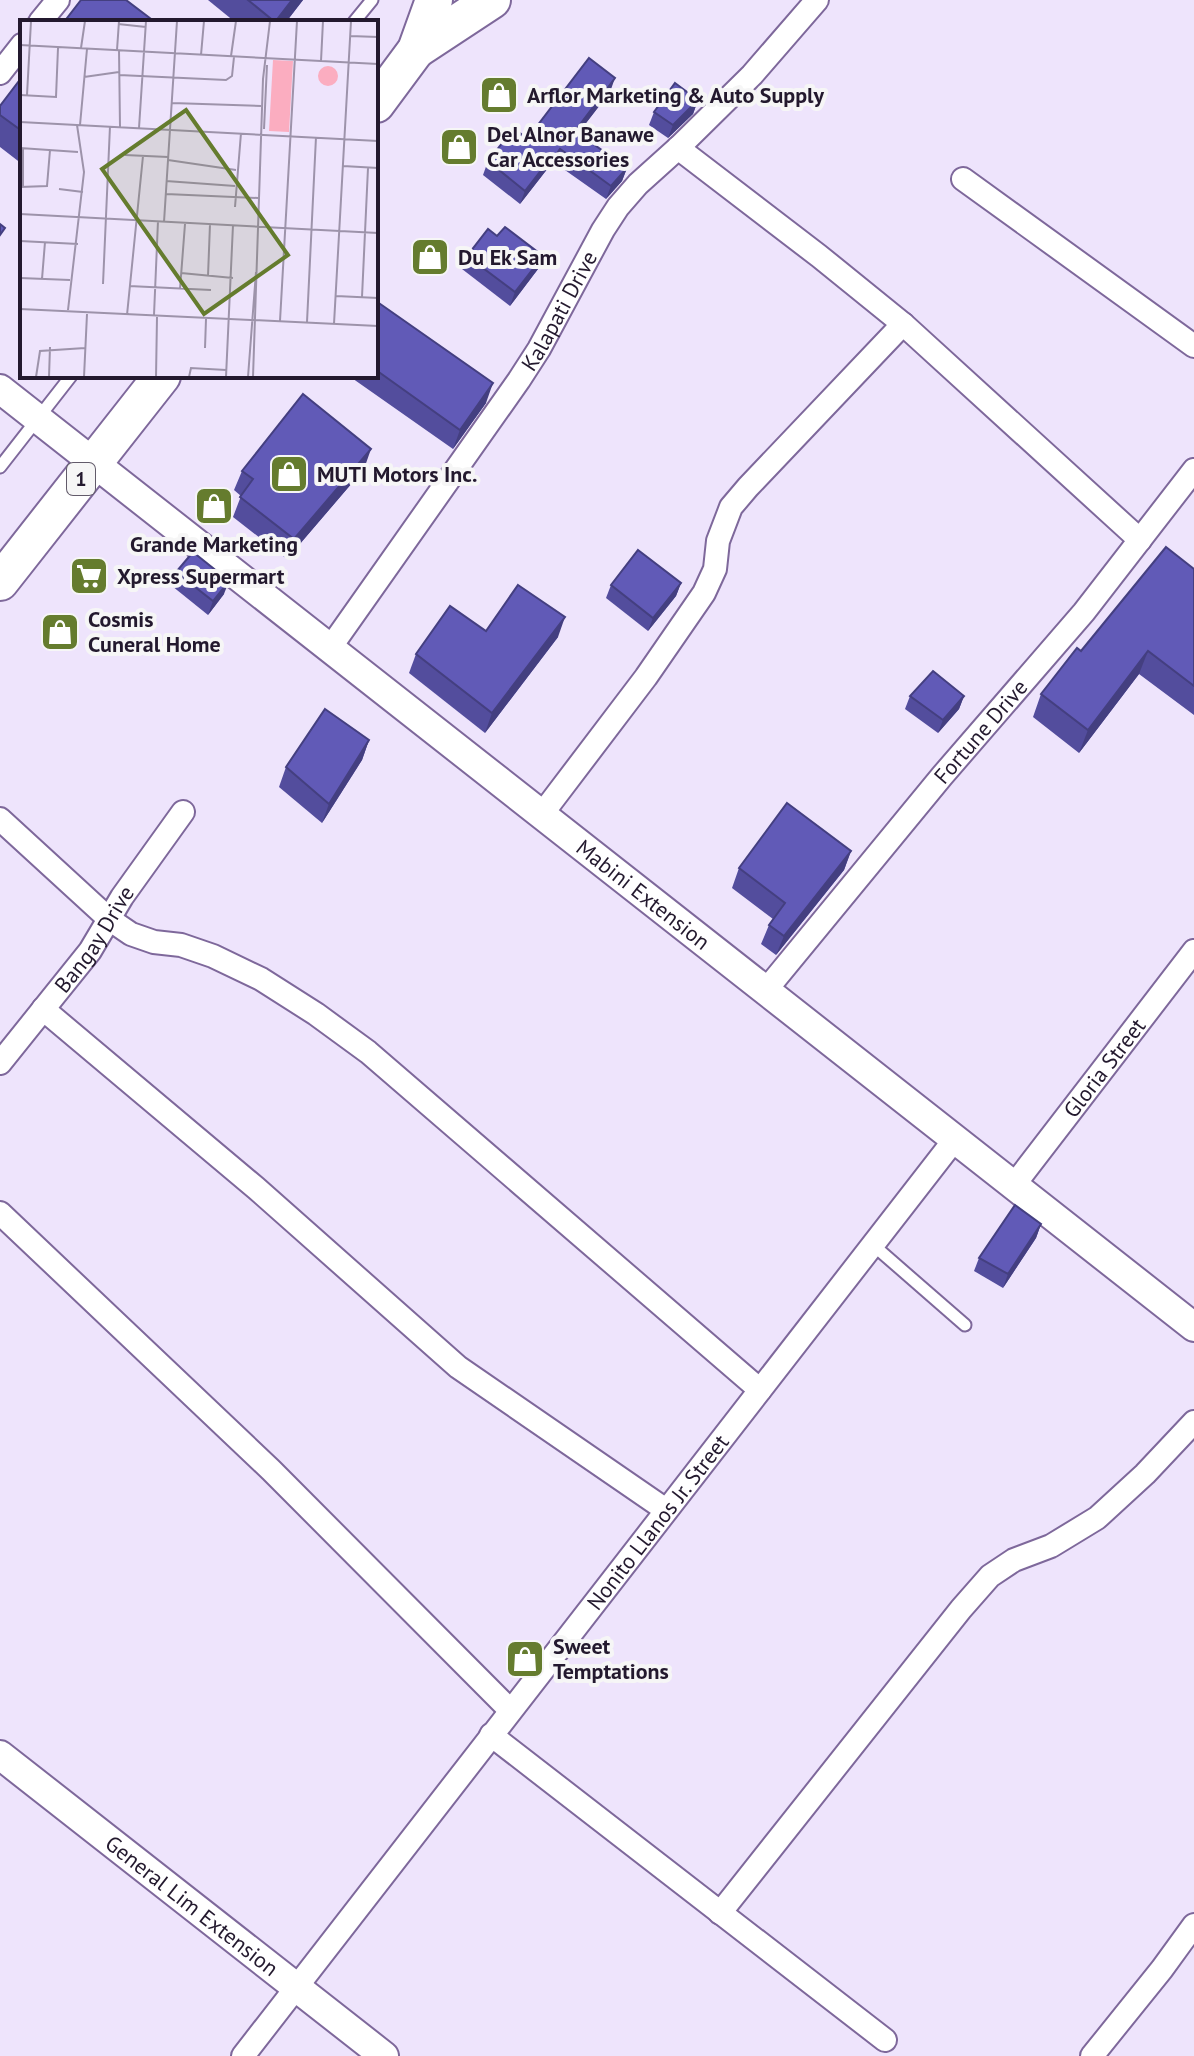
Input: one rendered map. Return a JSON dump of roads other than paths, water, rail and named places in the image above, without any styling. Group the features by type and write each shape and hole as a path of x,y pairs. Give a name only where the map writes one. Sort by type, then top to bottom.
{"main road":[{"path":"378,101 416,50 434,0"},
{"path":"416,50 492,0"},
{"name":"1","path":"0,582 160,378"}],"street":[{"path":"42,20 58,0"},
{"name":"Kalapati Drive","path":"330,648 519,380 618,207 752,75 817,0"},
{"path":"0,73 20,48"},
{"path":"678,148 903,324 1140,540"},
{"path":"963,179 1194,346"},
{"path":"542,814 646,677 704,593 715,569 718,541 731,507 903,324"},
{"name":"Mabini Extension","path":"0,389 1194,1327"},
{"name":"Fortune Drive","path":"766,990 942,776 1084,612 1194,470"},
{"name":"Bangay Drive","path":"0,1063 90,951 122,897 183,812"},
{"path":"0,819 109,919 131,934 213,956 261,979 368,1052 760,1390"},
{"name":"Gloria Street","path":"1014,1185 1194,951"},
{"path":"43,1009 256,1188 458,1367 666,1510"},
{"name":"Nonito Llanos Jr. Street","path":"243,2056 955,1139"},
{"path":"0,1213 271,1470 510,1710"},
{"path":"720,1913 990,1576 1014,1560 1051,1546 1097,1518 1145,1474 1194,1422"},
{"path":"491,1735 885,2040"},
{"name":"General Lim Extension","path":"0,1755 384,2056"},
{"path":"1092,2056 1194,1925"}],"lane":[{"path":"356,20 372,0"},
{"path":"0,467 69,378"},
{"path":"872,1244 965,1325"}],"place":[{"name":"Arflor Marketing & Auto Supply","path":"499,95"},
{"name":"Del Alnor Banawe Car Accessories","path":"459,147"},
{"name":"Du Ek Sam","path":"430,257"},
{"name":"MUTI Motors Inc.","path":"289,474"},
{"name":"Grande Marketing","path":"214,506"},
{"name":"Xpress Supermart","path":"89,576"},
{"name":"Cosmis Cuneral Home","path":"60,632"},
{"name":"Sweet Temptations","path":"525,1659"}]}
